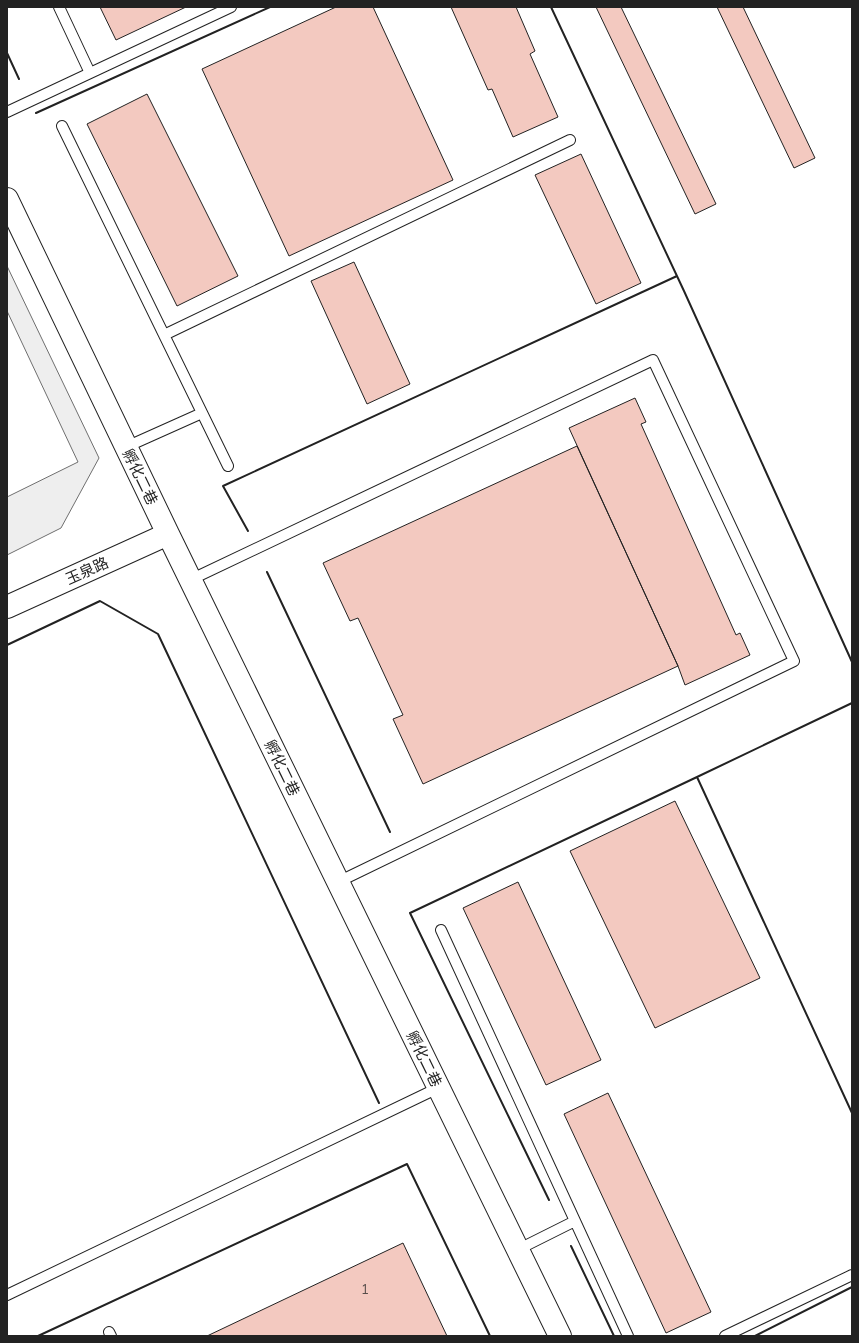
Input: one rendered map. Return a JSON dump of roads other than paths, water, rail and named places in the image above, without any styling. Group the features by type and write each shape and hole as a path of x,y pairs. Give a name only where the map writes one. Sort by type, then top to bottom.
{"street":[{"name":"孵化二巷","path":"7,199 190,580 560,1336"},
{"name":"玉泉路","path":"7,607 168,534"}],"lane":[{"path":"59,7 90,73"},
{"path":"7,112 231,7"},
{"path":"62,126 228,466"},
{"path":"164,335 570,140"},
{"path":"190,580 653,360 794,661 338,882"},
{"path":"126,447 202,413"},
{"path":"441,930 628,1336"},
{"path":"7,1295 438,1088"},
{"path":"517,1250 575,1221"},
{"path":"724,1336 852,1275"}]}
